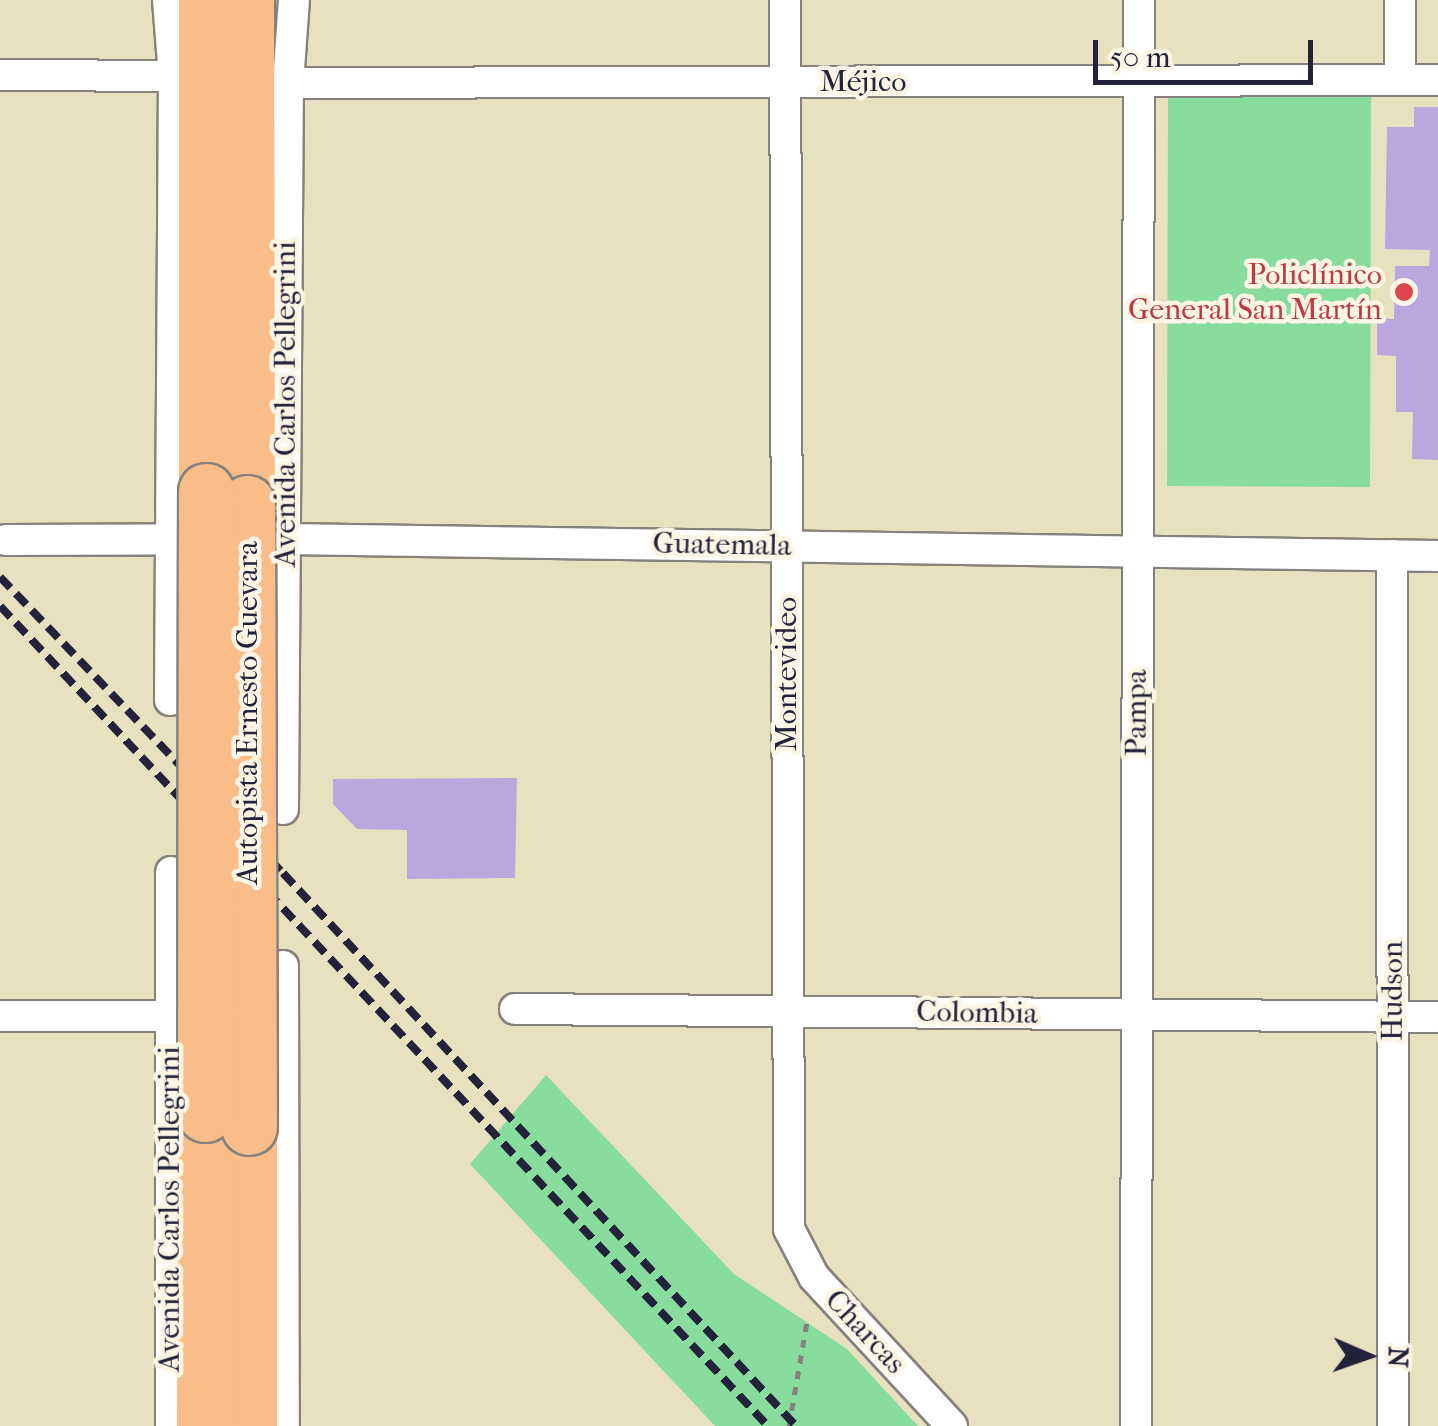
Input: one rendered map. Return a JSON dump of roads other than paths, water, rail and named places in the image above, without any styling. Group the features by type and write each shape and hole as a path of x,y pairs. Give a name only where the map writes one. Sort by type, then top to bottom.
{"highway":[{"name":"Autopista Ernesto Guevara","path":"206,0 246,511"},
{"name":"Autopista Ernesto Guevara","path":"204,1426 227,1120 246,511 246,0"},
{"name":"Autopista Ernesto Guevara","path":"227,1120 250,1426"}],"street":[{"path":"168,0 174,76 170,700"},
{"name":"Avenida Carlos Pellegrini","path":"283,809 246,511 294,0"},
{"name":"Montevideo","path":"785,0 789,1229"},
{"name":"Pampa","path":"1136,1426 1139,0"},
{"path":"1400,0 1400,80"},
{"path":"0,75 174,76"},
{"name":"Méjico","path":"288,84 1438,80"},
{"name":"Guatemala","path":"6,540 171,539 246,511 787,546 1438,556"},
{"name":"Hudson","path":"1392,555 1393,1426"},
{"name":"Avenida Carlos Pellegrini","path":"171,872 171,1426"},
{"path":"283,966 284,1426"},
{"name":"Colombia","path":"515,1009 1438,1017"},
{"path":"0,1016 283,1016"},
{"name":"Charcas","path":"789,1229 814,1277 952,1426"}],"railway":[{"path":"0,577 283,873 796,1426"},
{"path":"0,606 768,1426"}],"place":[{"name":"Policlínico General San Martín","path":"1404,292"}]}
